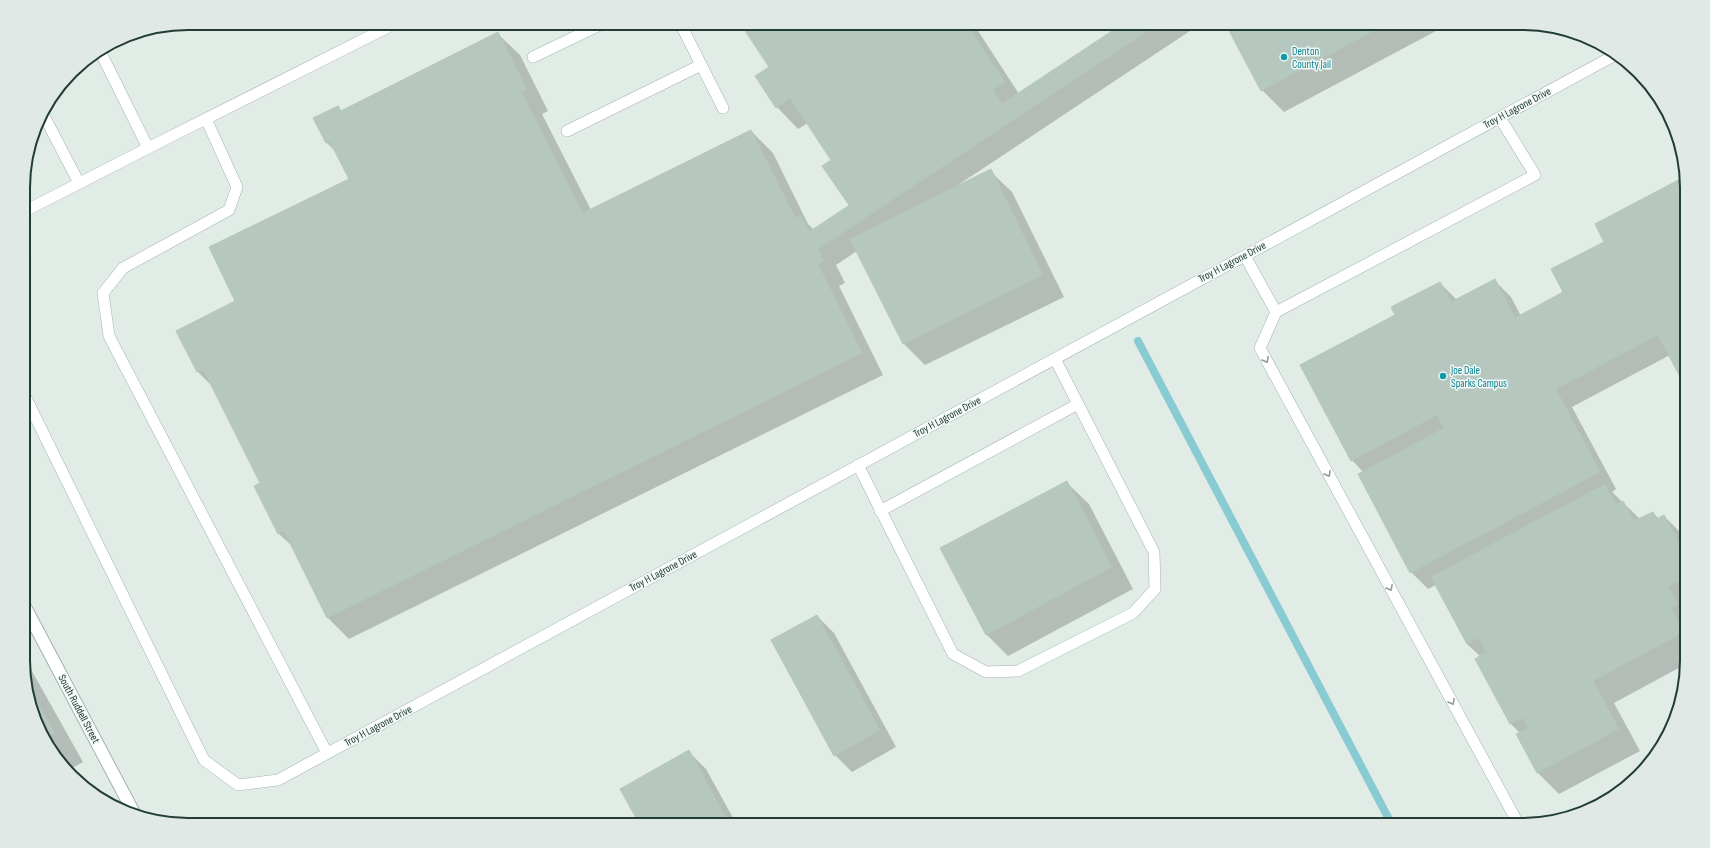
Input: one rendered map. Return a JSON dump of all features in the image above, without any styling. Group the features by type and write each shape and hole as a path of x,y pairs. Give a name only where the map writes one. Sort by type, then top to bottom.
{"street":[{"name":"South Ruddell Street","path":"30,616 131,808"}],"lane":[{"path":"30,208 382,30"},
{"path":"533,58 590,30"},
{"path":"684,30 723,108"},
{"path":"102,56 148,148"},
{"name":"Troy H Lagrone Drive","path":"30,406 204,760 238,785 278,780 1611,57"},
{"path":"568,131 701,65"},
{"path":"1500,118 1535,175 1276,312 1260,348 1515,818"},
{"path":"46,119 79,184"},
{"path":"206,119 237,187 229,210 123,268 103,293 109,336 327,753"},
{"path":"1245,256 1276,312"},
{"path":"858,465 953,654 986,672 1018,671 1133,613 1155,589 1154,552 1055,358"},
{"path":"880,511 1078,404"}],"building":[{"path":"745,30 971,30 1005,82 993,90 1002,104 849,205 822,166 831,160 790,98 776,108 755,76 769,67"},
{"path":"1113,30 1149,30 818,249 809,232"},
{"name":"Denton County Jail","path":"1229,30 1375,30 1261,91"},
{"path":"498,32 527,89 521,92 583,213 751,130 795,218 801,215 824,261 818,264 862,353 327,618 284,531 278,534 254,486 260,483 203,369 197,372 176,331 235,301 209,247 349,179 330,142 326,143 313,118 338,106 341,111"},
{"path":"991,169 1043,275 903,344 850,239"},
{"name":"Joe Dale Sparks Campus","path":"1680,179 1680,377 1658,335 1556,389 1600,472 1410,573 1358,474 1444,428 1437,415 1351,461 1300,365 1395,315 1391,307 1440,282 1451,302 1495,279 1515,318 1563,292 1551,269 1604,242 1595,224"},
{"path":"1067,481 1112,567 986,635 940,548"},
{"path":"1605,484 1616,505 1623,501 1634,521 1653,512 1657,519 1664,515 1680,544 1680,580 1668,586 1678,604 1671,608 1680,625 1680,634 1593,681 1619,729 1537,773 1516,734 1528,728 1523,718 1510,724 1475,659 1486,652 1479,638 1467,644 1431,577"},
{"path":"817,615 880,730 834,756 771,640"},
{"path":"34,697 55,733 49,736 38,711"},
{"path":"689,750 726,818 636,818 620,789"}],"waterway":[{"path":"1138,341 1388,818"}],"place":[{"name":"Denton County Jail","path":"1284,57"},
{"name":"Joe Dale Sparks Campus","path":"1443,376"}]}
